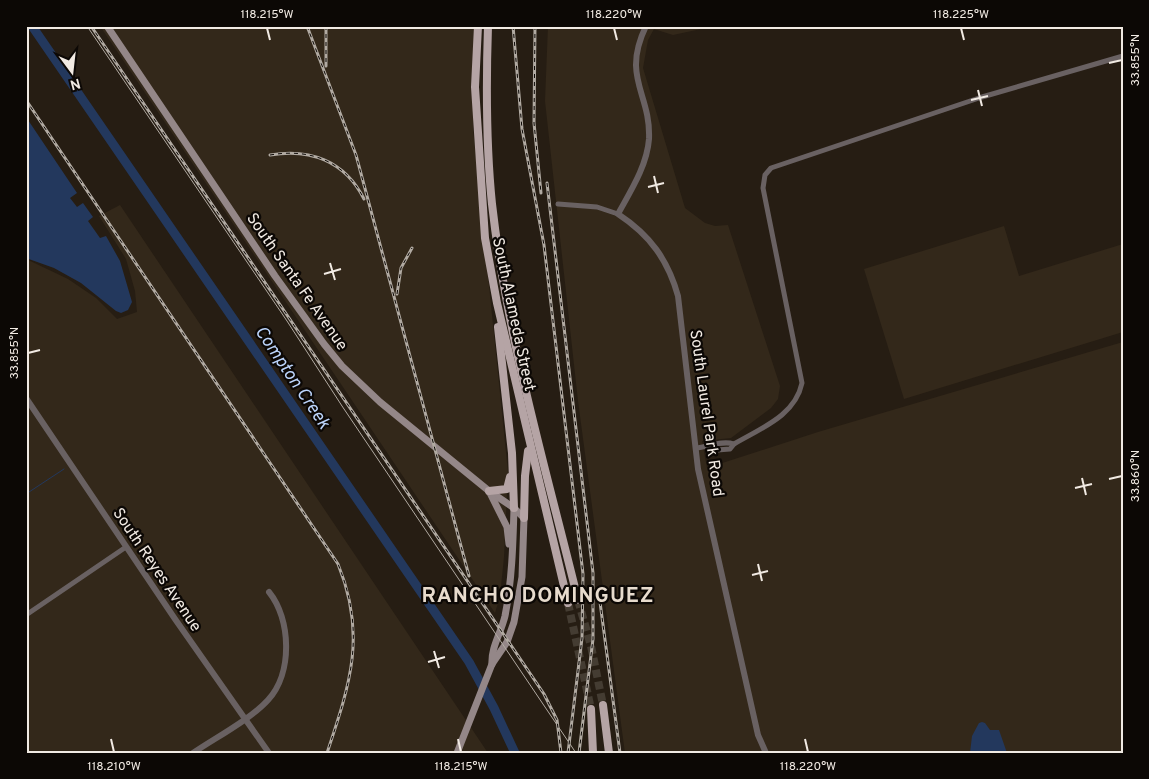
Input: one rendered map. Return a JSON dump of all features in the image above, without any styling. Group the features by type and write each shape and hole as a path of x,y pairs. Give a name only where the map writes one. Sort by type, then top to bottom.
{"main road":[{"name":"South Santa Fe Avenue","path":"107,26 324,344 360,384 380,402 489,491 514,508 524,518"},
{"name":"South Alameda Street","path":"478,26 475,87 485,238 496,303 568,603"},
{"name":"South Alameda Street","path":"488,26 486,88 488,152 492,204 507,302 578,600"},
{"path":"492,664 491,653 499,636 508,599 514,508 512,453 496,303"},
{"path":"457,753 492,664 508,640 519,601 522,577 524,476 535,425"},
{"path":"512,453 509,486 504,490 489,491 507,527 512,559"},
{"path":"508,599 519,601"},
{"path":"603,705 609,753"},
{"path":"591,709 593,753"}],"street":[{"path":"618,214 636,180 648,145 648,127 635,64 636,51 646,26"},
{"path":"696,448 710,447 720,443 734,444 791,409 800,396 802,383 763,188 765,175 771,168 982,97 1123,56"},
{"name":"South Laurel Park Road","path":"558,204 597,207 618,214 646,236 661,254 672,273 678,296 696,448 758,735 766,753"},
{"name":"South Reyes Avenue","path":"26,398 243,719 269,753"},
{"path":"26,615 126,547"},
{"path":"192,753 243,719 270,698 277,687 283,668 286,647 283,618 269,592"}],"shaded area":[{"path":"100,26 474,26 473,129 508,472 504,557 500,596 495,613"},
{"path":"548,26 715,26 673,35 654,29 648,40 643,68 685,208 705,223 715,226 728,225 780,386 778,399 771,408 731,438 702,441 707,468 818,432 1123,342 1123,753 625,753 578,401 545,101"},
{"path":"120,205 488,753 26,753 26,259 68,279 96,298 117,319 137,312 135,291 126,259 99,216"},
{"path":"1004,226 1019,276 1123,244 1123,332 904,399 864,269"}],"water":[{"path":"26,117 77,193 70,198 77,207 83,203 93,217 88,221 100,238 106,236 120,261 132,302 128,310 121,313 116,311 81,283 54,268 26,258"},
{"path":"982,722 990,730 999,730 1007,753 970,753 972,736 979,723"}],"waterway":[{"name":"Compton Creek","path":"32,26 469,662 494,708 515,753"},
{"path":"26,494 64,469"}],"tunnel":[{"path":"578,600 591,646 603,705"},
{"path":"568,603 591,709"}],"tram line":[{"path":"87,26 576,753"}],"railway":[{"path":"91,26 544,694 557,720 561,753"},
{"path":"307,26 356,155 469,576"},
{"path":"326,26 326,66"},
{"path":"513,26 522,129 544,245 583,574 582,638 568,753"},
{"path":"535,26 534,123 541,193"},
{"path":"26,100 338,564 347,590 352,614 352,659 348,682 327,753"},
{"path":"270,155 299,154 325,160 347,175 364,199"},
{"path":"547,183 593,573 593,639 579,753"},
{"path":"397,294 401,268 412,248"},
{"path":"600,602 620,753"}],"district":[{"name":"RANCHO DOMINGUEZ","path":"538,595"}]}
